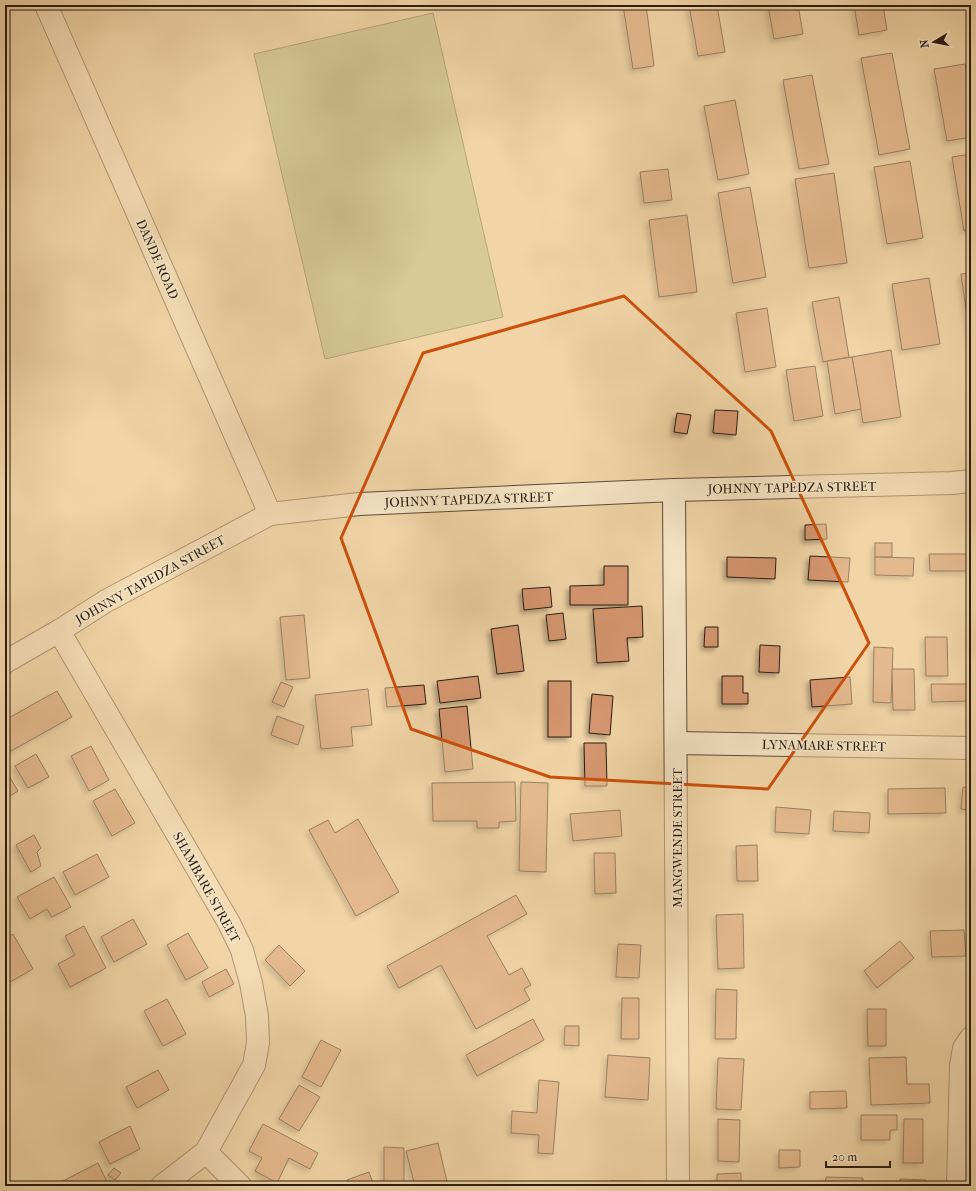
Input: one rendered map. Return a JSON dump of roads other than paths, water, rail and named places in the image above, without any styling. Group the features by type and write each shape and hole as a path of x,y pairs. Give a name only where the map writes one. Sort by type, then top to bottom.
{"street":[{"name":"DANDE ROAD","path":"46,5 270,514"},
{"name":"JOHNNY TAPEDZA STREET","path":"5,662 59,631 106,601 270,514 359,504 674,490 952,483 971,481"},
{"name":"MANGWENDE STREET","path":"674,490 677,743 678,1186"},
{"name":"SHAMBARE STREET","path":"59,631 229,923 242,950 251,983 258,1023 258,1043 254,1065 206,1152 162,1186"},
{"name":"LYNAMARE STREET","path":"677,743 971,748"},
{"path":"958,1186 961,1066 964,1048 971,1038"},
{"path":"206,1152 240,1186"}]}
